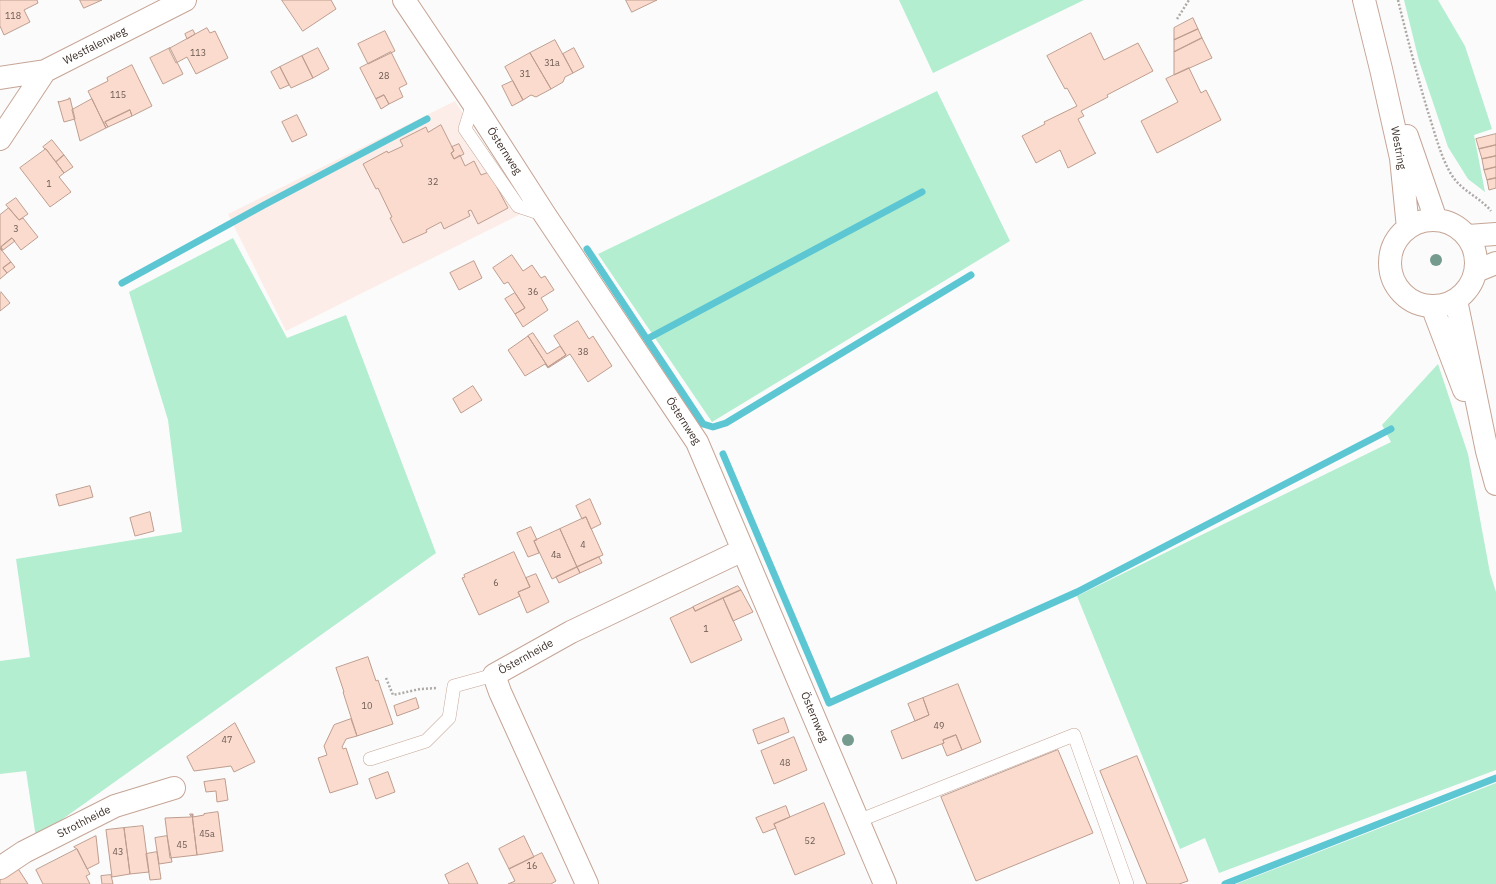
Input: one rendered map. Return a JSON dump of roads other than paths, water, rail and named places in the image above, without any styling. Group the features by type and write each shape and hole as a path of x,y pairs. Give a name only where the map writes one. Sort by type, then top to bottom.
{"street":[{"name":"Westfalenweg","path":"0,78 45,70 186,0"},
{"name":"Östernweg","path":"404,0 473,102 545,215 697,442 885,884"},
{"name":"Westring","path":"1364,0 1382,69 1401,158 1408,228"},
{"name":"Westring","path":"1382,69 1413,152 1436,220"},
{"path":"0,139 45,70"},
{"path":"1436,220 1454,224 1468,236 1476,253 1486,267 1469,288 1456,300 1432,306 1417,303 1404,295 1394,283 1390,268 1391,252 1397,239 1408,228 1422,221 1436,220"},
{"path":"1468,236 1496,234"},
{"path":"1456,300 1487,451 1496,484"},
{"path":"1432,306 1487,451"},
{"name":"Östernheide","path":"587,884 500,692 494,675 571,632 743,550"},
{"name":"Strothheide","path":"0,868 24,852 115,806 174,788"}],"lane":[{"path":"370,760 426,741 449,718 454,686 494,675"},
{"path":"858,821 1074,735 1127,884"}],"waterway":[{"path":"122,283 264,205 427,119"},
{"path":"647,339 922,192"},
{"path":"587,249 703,424 713,427 726,423 971,275"},
{"path":"723,454 829,703 1077,592 1391,429"},
{"path":"1225,884 1496,778"}]}
